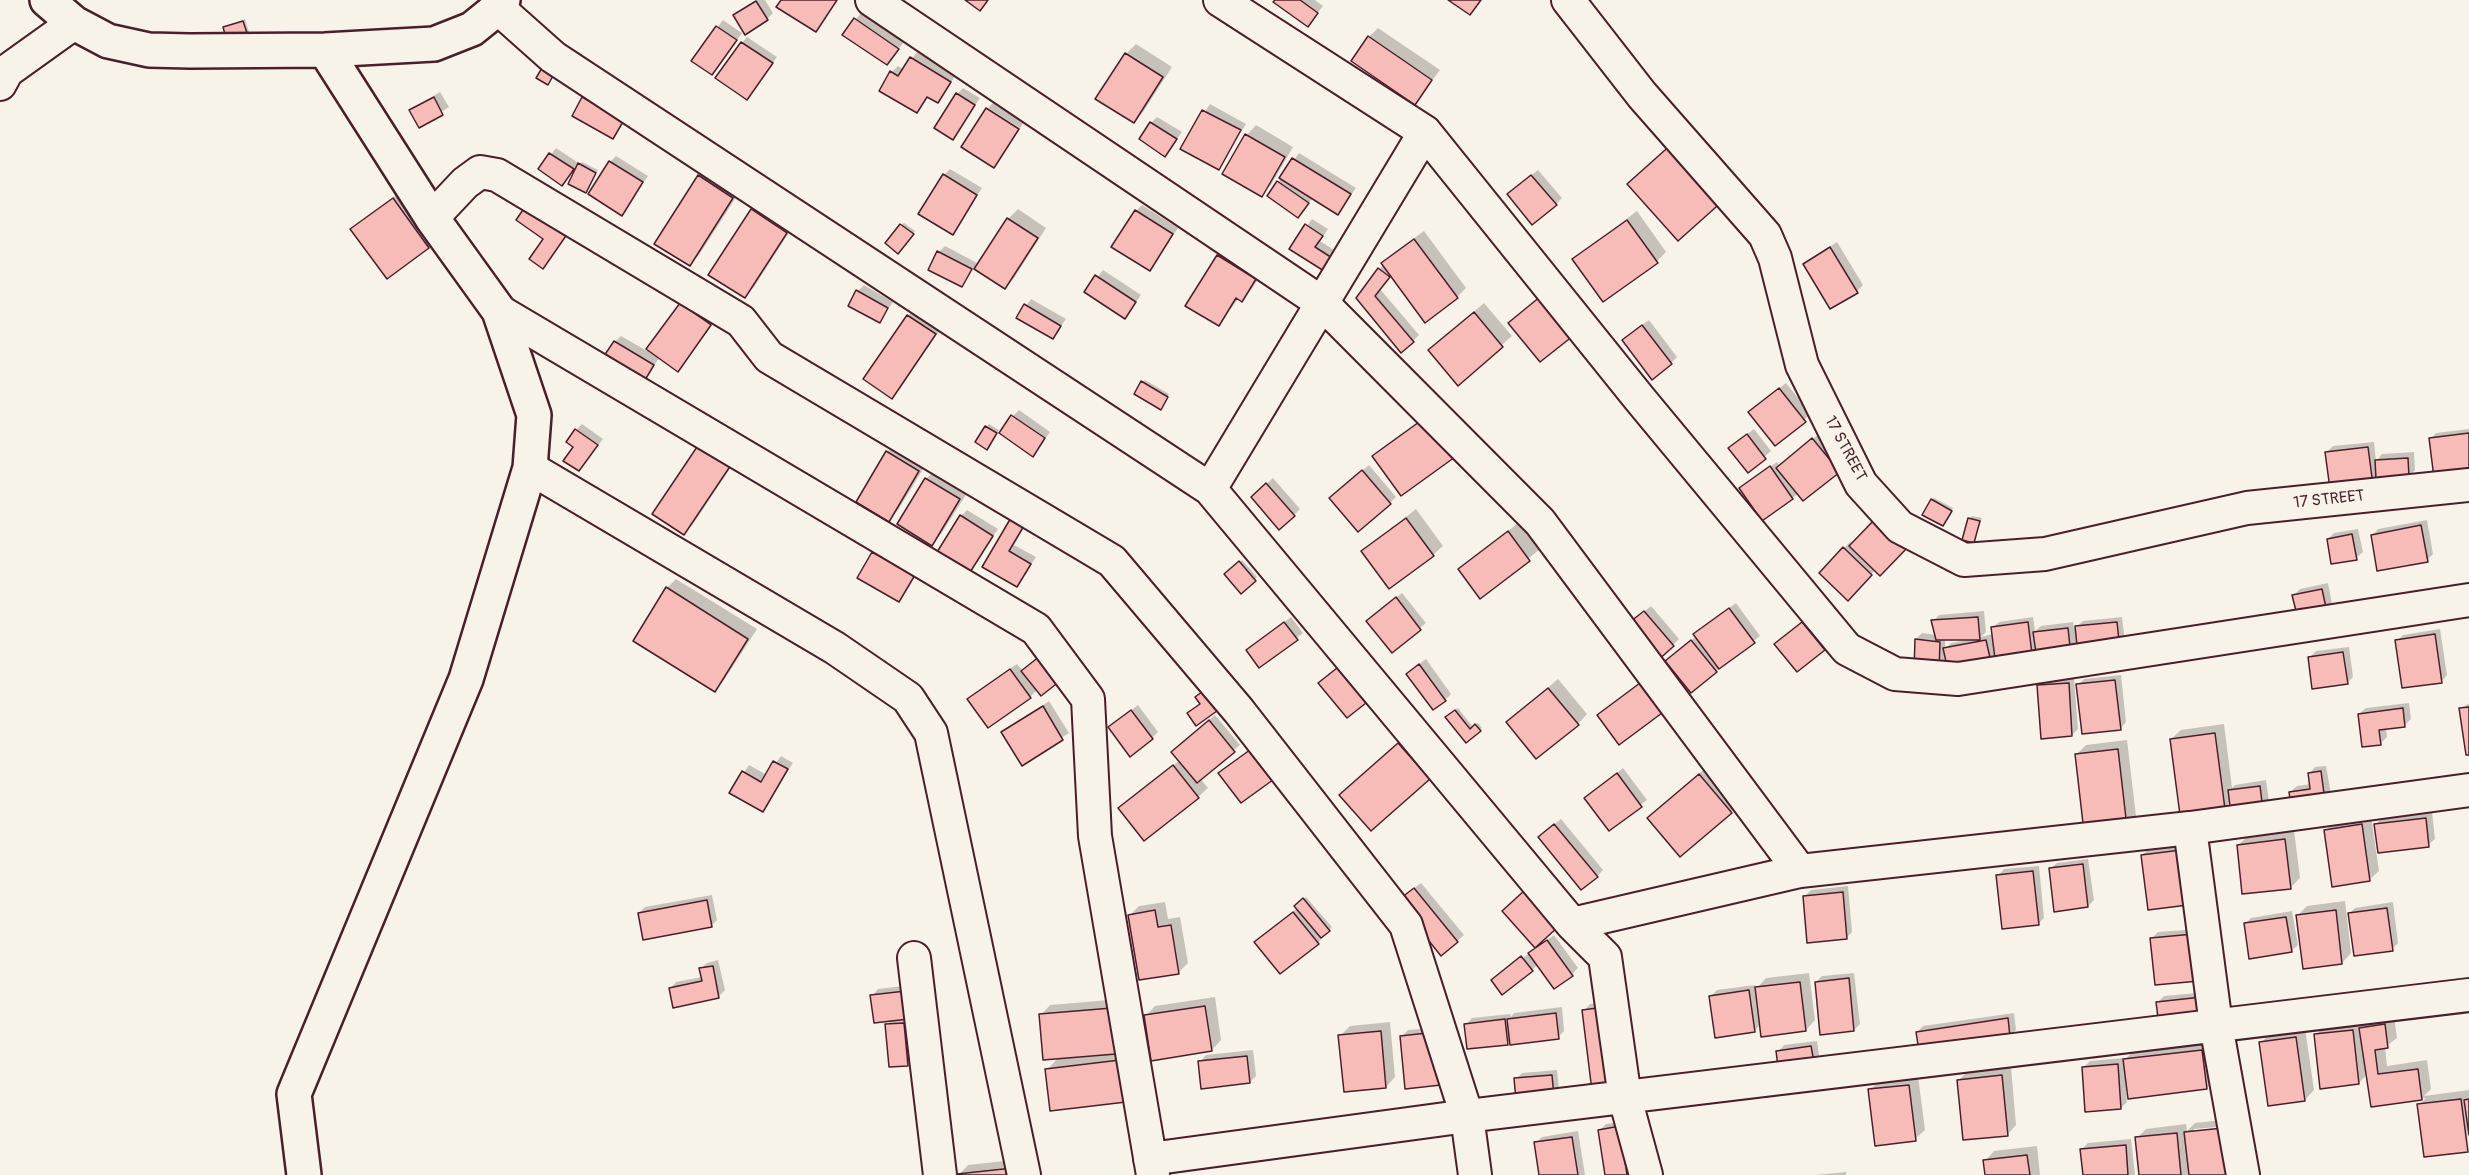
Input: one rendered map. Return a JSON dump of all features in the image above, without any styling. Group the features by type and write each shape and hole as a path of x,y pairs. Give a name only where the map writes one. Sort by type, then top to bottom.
{"main road":[{"path":"47,0 74,23 108,41 149,50 325,50 434,44 472,30 500,4"},
{"path":"304,1175 294,1094 466,679 530,468 534,416 500,311 432,218 325,50"}],"street":[{"path":"872,0 1322,303 1540,522 1800,871"},
{"path":"1220,0 1425,132 1846,649 1895,674 1958,679 2469,600"},
{"name":"17 STREET","path":"1568,0 1641,95 1764,235 1775,258 1802,365 1861,484 1900,527 1964,560 2045,554 2247,508 2469,485"},
{"path":"500,4 553,57 1210,489 1572,924 1605,957 1625,1098 1646,1175"},
{"path":"0,84 7,72 74,23"},
{"path":"1210,489 1425,132"},
{"path":"432,218 465,183 480,172 497,175 741,321 769,357 1112,561 1239,711 1406,925 1467,1116 1475,1175"},
{"path":"500,311 1036,629 1088,699 1095,836 1151,1167 1467,1116 2469,995"},
{"path":"530,468 835,648 908,698 931,733 1024,1175"},
{"path":"1572,924 1800,871 2190,828 2469,790"},
{"path":"2190,828 2216,1026 2243,1175"},
{"path":"914,958 940,1175"}],"building":[{"path":"781,0 837,0 816,32 776,7"},
{"path":"965,0 988,0 980,11"},
{"path":"1275,0 1300,0 1318,13 1308,27 1273,2"},
{"path":"1448,0 1481,0 1470,15"},
{"path":"756,1 768,20 745,35 733,15"},
{"path":"854,18 899,49 887,65 842,35"},
{"path":"243,21 248,36 227,42 223,27"},
{"path":"716,26 737,40 712,75 691,61"},
{"path":"1368,36 1432,80 1415,105 1351,61"},
{"path":"741,42 773,63 747,100 715,78"},
{"path":"1125,53 1163,77 1134,123 1095,99"},
{"path":"910,57 951,82 938,103 927,97 917,113 879,91 890,71 898,76"},
{"path":"542,68 554,74 548,85 536,78"},
{"path":"956,93 975,105 953,140 934,128"},
{"path":"434,97 443,115 419,128 409,110"},
{"path":"582,97 624,120 613,139 572,116"},
{"path":"986,108 1019,129 994,168 961,147"},
{"path":"1202,110 1241,130 1219,170 1180,149"},
{"path":"1150,122 1177,139 1165,157 1139,139"},
{"path":"1245,134 1285,157 1262,197 1222,174"},
{"path":"1674,142 1725,199 1678,241 1627,184"},
{"path":"549,153 574,169 562,186 538,169"},
{"path":"1292,158 1351,194 1338,215 1279,178"},
{"path":"609,161 643,182 622,216 588,194"},
{"path":"578,163 596,173 586,193 568,184"},
{"path":"943,174 977,195 953,235 918,214"},
{"path":"698,175 733,198 690,266 654,244"},
{"path":"1531,175 1557,205 1532,225 1507,194"},
{"path":"1277,181 1309,203 1298,218 1267,196"},
{"path":"393,198 429,248 387,279 350,229"},
{"path":"529,201 570,230 543,269 529,259 543,239 516,220"},
{"path":"751,209 787,233 745,298 708,275"},
{"path":"1135,210 1173,234 1150,271 1111,247"},
{"path":"1007,218 1038,238 1005,289 974,269"},
{"path":"1627,220 1658,263 1603,302 1572,259"},
{"path":"900,224 914,234 898,254 885,243"},
{"path":"1305,224 1323,236 1315,247 1340,263 1332,276 1289,249"},
{"path":"1414,239 1458,298 1425,323 1381,263"},
{"path":"1830,247 1858,293 1830,309 1803,264"},
{"path":"937,251 972,269 962,287 928,270"},
{"path":"1217,255 1256,279 1242,302 1236,298 1219,326 1185,306"},
{"path":"1378,268 1390,277 1375,296 1414,342 1401,353 1356,298"},
{"path":"1095,275 1136,302 1125,319 1084,292"},
{"path":"856,290 888,308 880,323 848,306"},
{"path":"1541,296 1573,336 1540,362 1508,323"},
{"path":"680,303 711,325 678,372 646,349"},
{"path":"1024,304 1061,326 1053,339 1016,318"},
{"path":"1474,312 1503,347 1458,386 1428,350"},
{"path":"907,315 936,334 892,399 863,379"},
{"path":"1642,325 1672,364 1652,380 1622,340"},
{"path":"614,341 654,365 645,380 604,356"},
{"path":"1141,381 1168,397 1161,410 1134,394"},
{"path":"1779,388 1806,422 1775,446 1748,412"},
{"path":"1011,415 1045,438 1033,457 999,433"},
{"path":"1426,417 1455,457 1401,496 1372,456"},
{"path":"985,426 997,433 987,450 975,442"},
{"path":"575,429 598,445 579,471 563,461 573,447 566,442"},
{"path":"2469,433 2469,473 2434,478 2429,438"},
{"path":"1747,434 1766,459 1748,473 1728,448"},
{"path":"1812,438 1840,472 1803,501 1776,468"},
{"path":"699,444 731,465 684,535 652,514"},
{"path":"2368,447 2373,485 2330,489 2325,452"},
{"path":"886,451 919,471 889,522 856,502"},
{"path":"2408,458 2409,477 2376,479 2375,460"},
{"path":"1770,466 1793,499 1762,521 1739,488"},
{"path":"1362,470 1391,504 1358,532 1329,498"},
{"path":"925,478 960,499 932,546 897,524"},
{"path":"1266,483 1295,516 1279,530 1251,497"},
{"path":"1931,499 1952,511 1943,526 1922,515"},
{"path":"960,515 993,536 967,577 934,557"},
{"path":"1012,516 1025,524 1009,551 1031,564 1017,587 982,567"},
{"path":"1878,516 1909,546 1880,576 1849,546"},
{"path":"1406,518 1434,556 1389,589 1361,551"},
{"path":"1968,518 1980,521 1974,543 1962,540"},
{"path":"2421,525 2428,562 2377,571 2371,535"},
{"path":"1508,531 1530,561 1480,599 1458,569"},
{"path":"2352,534 2357,560 2331,564 2327,539"},
{"path":"1843,547 1872,575 1848,601 1819,573"},
{"path":"872,552 915,575 899,602 857,578"},
{"path":"1239,561 1256,581 1241,594 1224,574"},
{"path":"666,587 748,639 715,692 633,641"},
{"path":"2322,589 2328,617 2299,623 2292,595"},
{"path":"1396,597 1421,630 1392,653 1366,621"},
{"path":"1729,608 1755,643 1719,669 1693,634"},
{"path":"1644,611 1674,646 1657,661 1626,625"},
{"path":"1978,617 1980,640 1936,640 1931,620"},
{"path":"1284,622 1298,640 1259,668 1246,650"},
{"path":"1802,622 1825,650 1797,672 1774,644"},
{"path":"2028,622 2032,654 1995,659 1991,627"},
{"path":"2117,622 2120,650 2078,655 2075,626"},
{"path":"2068,628 2071,656 2037,660 2033,632"},
{"path":"2435,634 2442,683 2402,688 2395,640"},
{"path":"1915,639 1940,642 1939,671 1914,670"},
{"path":"1691,640 1717,672 1691,693 1665,661"},
{"path":"1986,640 1991,662 1948,671 1943,648"},
{"path":"2343,652 2348,684 2312,689 2308,657"},
{"path":"1040,656 1060,681 1041,696 1021,671"},
{"path":"1419,664 1446,701 1433,710 1406,674"},
{"path":"1337,668 1366,703 1347,718 1318,683"},
{"path":"1010,669 1031,698 988,728 967,699"},
{"path":"2115,680 2121,730 2082,734 2076,684"},
{"path":"1640,683 1662,713 1619,745 1597,715"},
{"path":"2069,683 2072,736 2041,739 2037,685"},
{"path":"1210,686 1224,706 1196,726 1187,713 1200,704 1195,697"},
{"path":"1548,688 1579,725 1536,759 1506,722"},
{"path":"1043,706 1063,740 1022,766 1001,732"},
{"path":"2469,707 2469,755 2466,755 2459,708"},
{"path":"2403,708 2405,727 2379,730 2381,745 2362,747 2358,714"},
{"path":"1131,710 1153,739 1130,757 1108,727"},
{"path":"1455,710 1470,729 1475,724 1481,731 1466,743 1445,717"},
{"path":"1209,720 1235,752 1197,783 1171,752"},
{"path":"2215,733 2225,809 2180,815 2170,739"},
{"path":"1398,743 1430,779 1371,831 1339,795"},
{"path":"1254,747 1277,777 1241,803 1218,773"},
{"path":"2118,749 2127,827 2084,832 2075,754"},
{"path":"773,761 788,769 763,812 729,793 742,771 761,782"},
{"path":"1173,765 1199,798 1144,841 1118,808"},
{"path":"2321,771 2325,801 2291,806 2289,792 2310,789 2308,773"},
{"path":"1617,773 1642,807 1609,831 1584,798"},
{"path":"1699,774 1732,813 1680,857 1647,818"},
{"path":"2260,786 2263,810 2231,814 2228,790"},
{"path":"2426,818 2429,847 2378,853 2374,824"},
{"path":"1554,824 1598,877 1581,890 1538,837"},
{"path":"2362,824 2370,881 2332,887 2324,830"},
{"path":"2285,839 2291,889 2242,894 2237,845"},
{"path":"2181,850 2188,905 2148,910 2141,855"},
{"path":"2083,864 2088,907 2054,912 2049,868"},
{"path":"2033,871 2039,925 2002,929 1996,875"},
{"path":"1414,888 1458,942 1441,956 1397,901"},
{"path":"1525,890 1558,927 1535,948 1502,911"},
{"path":"1843,892 1847,939 1807,943 1803,896"},
{"path":"1303,898 1330,931 1321,938 1294,906"},
{"path":"707,900 712,927 643,940 638,913"},
{"path":"2387,908 2393,951 2354,956 2348,913"},
{"path":"1155,910 1158,927 1171,925 1179,974 1139,980 1128,915"},
{"path":"2336,910 2342,964 2303,969 2296,915"},
{"path":"1293,912 1319,944 1280,974 1254,942"},
{"path":"2286,917 2292,952 2249,959 2244,923"},
{"path":"2194,934 2199,981 2155,985 2150,938"},
{"path":"1547,940 1573,976 1554,989 1528,953"},
{"path":"1521,956 1533,971 1502,995 1491,980"},
{"path":"713,966 719,998 673,1008 669,988 702,981 699,968"},
{"path":"1849,978 1854,1031 1820,1035 1815,982"},
{"path":"1800,982 1806,1031 1761,1037 1755,987"},
{"path":"1749,990 1755,1032 1715,1038 1709,996"},
{"path":"906,991 909,1019 874,1023 870,995"},
{"path":"2202,997 2204,1014 2158,1018 2156,1002"},
{"path":"1205,1006 1212,1051 1151,1061 1144,1015"},
{"path":"1605,1007 1615,1088 1592,1091 1582,1010"},
{"path":"1112,1008 1116,1054 1043,1060 1039,1014"},
{"path":"1556,1013 1559,1039 1510,1045 1507,1019"},
{"path":"2008,1018 2010,1037 1919,1051 1916,1032"},
{"path":"1505,1019 1508,1045 1467,1049 1464,1024"},
{"path":"904,1023 908,1066 889,1067 885,1024"},
{"path":"2385,1024 2388,1048 2375,1050 2378,1074 2418,1069 2422,1100 2371,1107 2359,1028"},
{"path":"2353,1030 2359,1084 2320,1089 2314,1034"},
{"path":"1381,1031 1386,1088 1344,1092 1338,1035"},
{"path":"1436,1032 1441,1085 1405,1089 1400,1036"},
{"path":"2296,1037 2305,1101 2268,1106 2259,1042"},
{"path":"1811,1046 1814,1062 1778,1067 1776,1051"},
{"path":"2202,1050 2207,1089 2128,1099 2123,1059"},
{"path":"1247,1056 1250,1083 1201,1089 1198,1061"},
{"path":"1120,1060 1126,1102 1050,1111 1045,1069"},
{"path":"2118,1064 2121,1109 2085,1112 2082,1067"},
{"path":"1552,1075 1554,1097 1516,1101 1514,1078"},
{"path":"2002,1075 2008,1136 1963,1140 1957,1080"},
{"path":"1909,1085 1916,1141 1875,1146 1868,1089"},
{"path":"2461,1099 2468,1152 2424,1157 2417,1104"},
{"path":"2469,1099 2469,1135 2464,1100"},
{"path":"1620,1126 1627,1175 1605,1175 1598,1130"},
{"path":"2223,1128 2228,1175 2189,1175 2184,1132"},
{"path":"2177,1133 2181,1175 2139,1175 2135,1137"},
{"path":"1572,1137 1578,1175 1539,1175 1534,1142"},
{"path":"2126,1145 2128,1175 2083,1175 2080,1149"},
{"path":"2027,1155 2030,1175 1985,1175 1983,1160"},
{"path":"1013,1168 1014,1175 957,1175 957,1174"}]}
